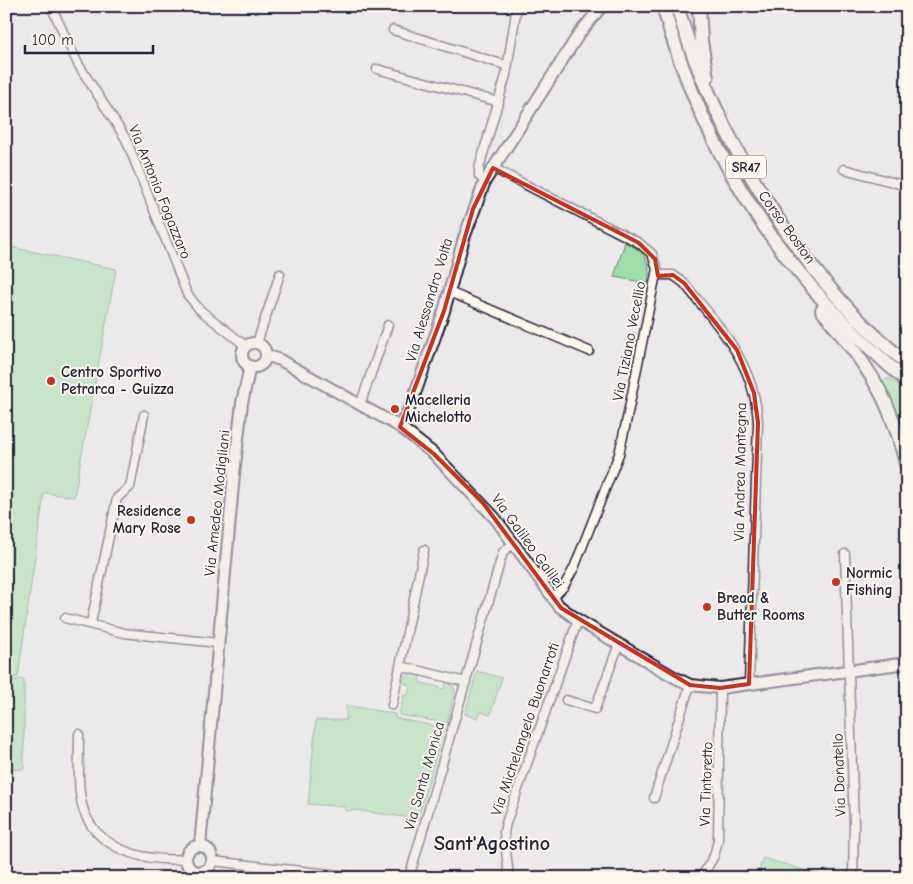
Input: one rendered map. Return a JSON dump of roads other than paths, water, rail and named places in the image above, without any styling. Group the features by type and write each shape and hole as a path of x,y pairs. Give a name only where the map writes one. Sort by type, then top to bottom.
{"highway":[{"name":"Corso Boston","path":"663,6 677,54 713,139 730,173 767,233 828,306 907,381"},
{"name":"Corso Boston","path":"677,6 697,66 711,100 729,136 773,210 813,265 849,308 907,363"},
{"path":"699,6 700,41 711,100"},
{"name":"SR47","path":"767,233 790,270 866,366 886,400 907,468"}],"street":[{"name":"Via Antonio Fogazzaro","path":"51,6 78,64 126,139 187,294 200,310 246,346"},
{"name":"Via Alessandro Volta","path":"485,181 479,176 479,168 508,66 517,6"},
{"name":"Via Alessandro Volta","path":"400,427 412,402 450,292 466,231 485,181 579,34 602,6"},
{"path":"393,30 508,66"},
{"path":"377,68 499,102"},
{"name":"Via Tiziano Vecellio","path":"493,168 639,243 648,249 655,259 656,275 619,454 574,568 564,586 552,599"},
{"path":"844,169 907,186"},
{"path":"257,344 280,274"},
{"name":"Via Andrea Mantegna","path":"656,275 673,276 684,283 737,350 754,392 758,423 749,684"},
{"path":"450,292 589,351"},
{"path":"360,405 388,325"},
{"path":"257,344 263,347 266,356 261,364 250,366 242,355 246,346 257,344"},
{"name":"Via Galileo Galilei","path":"266,356 280,360 400,427 434,454 483,503 514,543 552,599 578,620 690,685 720,688 907,663"},
{"name":"Via Amedeo Modigliani","path":"200,846 234,474 242,403 250,366"},
{"path":"91,623 117,498 130,488 144,414"},
{"name":"Via Santa Monica","path":"409,878 503,552 514,543"},
{"path":"392,705 424,550"},
{"path":"845,554 849,671"},
{"path":"65,618 91,623 99,628 124,633 218,643"},
{"name":"Via Michelangelo Buonarroti","path":"509,878 504,832 506,822 578,620"},
{"path":"566,700 595,709 619,644"},
{"path":"400,666 466,682"},
{"name":"Via Donatello","path":"849,671 854,824 853,878"},
{"path":"654,798 690,685"},
{"name":"Via Tintoretto","path":"701,878 714,856 718,840 720,688"},
{"path":"78,734 81,802 90,825 99,836 122,851 142,857 186,859"},
{"path":"200,846 210,852 212,861 206,870 196,875 188,867 186,859 190,850 200,846"},
{"path":"212,861 366,878"}],"place":[{"name":"Centro Sportivo Petrarca - Guizza","path":"51,381"},
{"name":"Macelleria Michelotto","path":"395,409"},
{"name":"Residence Mary Rose","path":"191,520"},
{"name":"Normic Fishing","path":"836,582"},
{"name":"Bread & Butter Rooms","path":"707,607"}],"district":[{"name":"Sant'Agostino","path":"492,843"}]}
